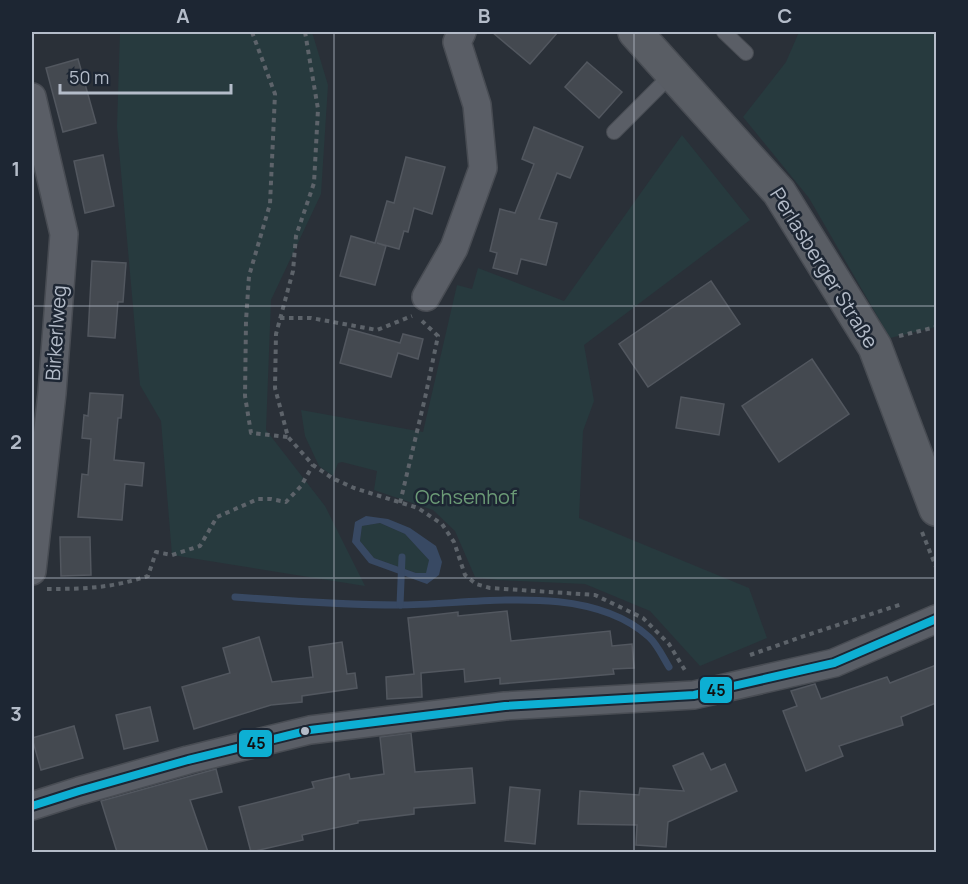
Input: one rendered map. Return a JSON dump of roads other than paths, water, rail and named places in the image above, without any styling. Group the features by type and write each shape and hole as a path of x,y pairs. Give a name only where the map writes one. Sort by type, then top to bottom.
{"street":[{"path":"426,297 454,248 483,168 477,105 457,42 462,32"},
{"name":"Perlasberger Straße","path":"635,32 779,192 875,347 928,516"},
{"name":"Birkerlweg","path":"32,97 64,234 37,580"},
{"path":"32,806 144,772 310,730 505,706 694,695 834,663 936,619"}],"lane":[{"path":"724,32 746,53"},
{"path":"614,132 673,72"}],"water":[{"path":"366,516 388,519 410,528 436,546 442,562 439,575 427,584 369,563 352,542 355,522","holes":["380,523 405,534 429,560 426,573 416,573 374,558 360,541 362,526"]}],"waterway":[{"path":"400,605 402,557"},
{"path":"235,597 377,605 494,600 562,602 594,608 624,620 652,640 669,667"}],"park label":[{"name":"Ochsenhof","path":"466,497"}]}
